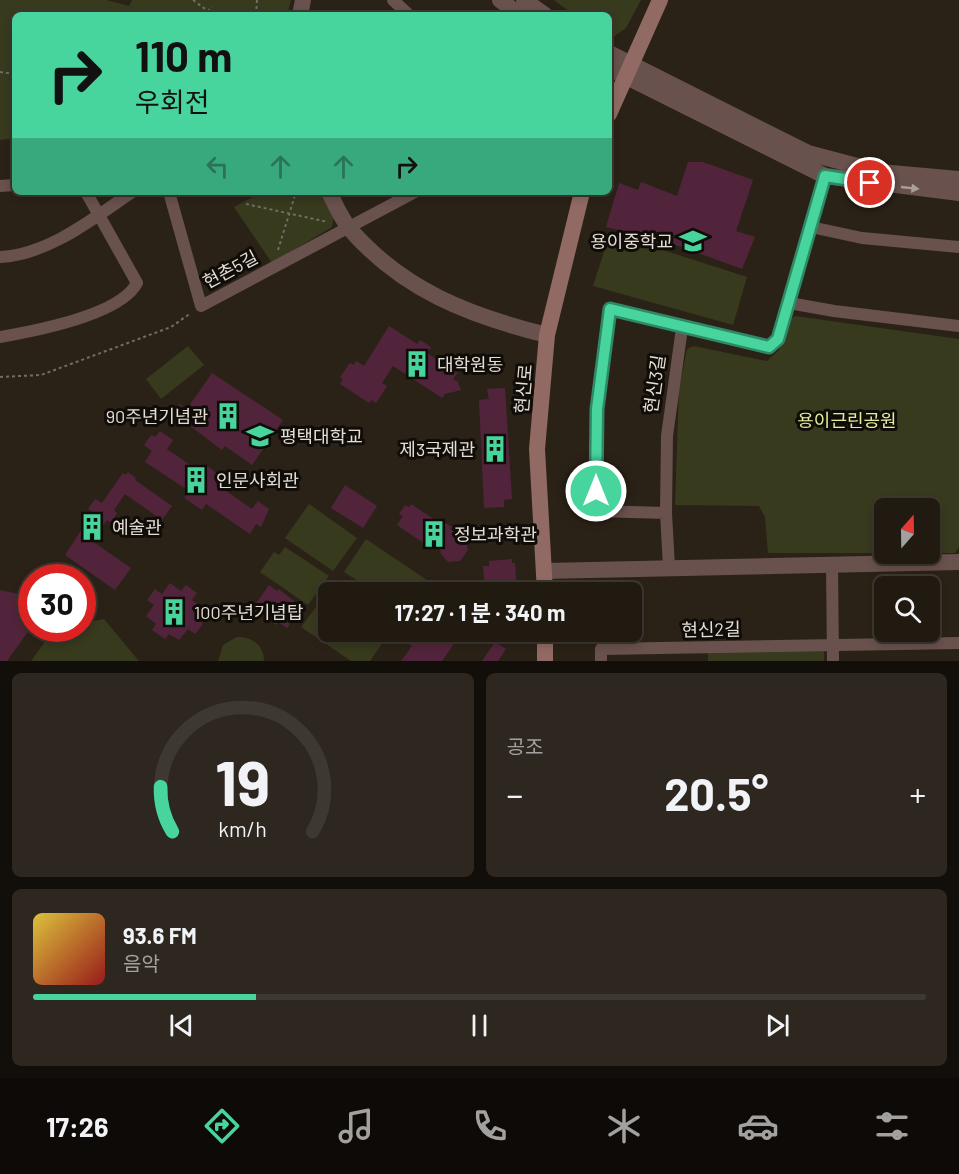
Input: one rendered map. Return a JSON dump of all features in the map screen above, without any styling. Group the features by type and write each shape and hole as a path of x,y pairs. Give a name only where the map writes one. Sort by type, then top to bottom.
{"main road":[{"path":"612,103 621,69 660,0"},
{"name":"현신로","path":"545,582 537,449 547,335 581,195"},
{"path":"545,642 545,661"}],"street":[{"path":"393,0 406,12"},
{"path":"500,0 516,12"},
{"path":"525,0 541,12"},
{"path":"621,69 825,176 959,193"},
{"path":"621,69 808,153 880,172 959,179"},
{"path":"666,513 596,511 597,409 610,309 769,347 778,339 825,176"},
{"path":"0,337 37,330 96,312 131,294 136,283 88,195"},
{"path":"0,256 12,256 54,241 128,195"},
{"name":"현촌5길","path":"170,195 201,306 409,195"},
{"path":"330,195 348,226 384,262 426,293 471,313 547,335"},
{"path":"811,227 862,238 959,247"},
{"path":"789,303 883,318 959,326"},
{"name":"현신3길","path":"669,567 666,513 667,436 682,328"},
{"path":"545,571 959,562"},
{"path":"832,564 833,661"},
{"name":"현신2길","path":"601,661 601,649 959,643"}],"path":[{"path":"193,0 208,11 212,6"},
{"path":"278,250 295,195"},
{"path":"246,204 328,222"},
{"path":"0,377 41,375 171,327 201,306"}],"green space":[{"path":"0,0 106,0 129,6 132,0 291,0 288,12 12,12 12,138 0,140"},
{"path":"554,0 641,0 626,28 612,38 612,12 570,12"},
{"path":"256,195 323,195 334,216 332,227 272,263 234,207"},
{"path":"610,233 747,277 733,325 593,286"},
{"name":"용이근린공원","path":"795,316 959,339 959,547 955,553 940,553 940,498 874,498 874,553 768,553 765,517 759,506 675,505 679,389 687,349 694,346 767,361 779,350 787,321"},
{"path":"188,346 204,365 161,399 146,379"},
{"path":"309,504 357,538 333,571 285,538"},
{"path":"366,539 427,580 426,582 360,582 344,572"},
{"path":"285,547 329,576 325,582 318,582 318,591 308,605 260,572 274,552 279,555"},
{"path":"318,604 318,639 301,627"},
{"path":"104,619 139,661 31,661 45,642 96,642 96,621"},
{"path":"237,637 248,638 256,643 262,650 264,661 218,661 223,645"},
{"path":"323,642 383,642 370,661 351,661"},
{"path":"824,647 824,661 708,661 708,650"}],"building":[{"path":"688,162 703,162 753,180 736,231 755,237 742,269 665,241 606,227 619,183 638,190 641,182 677,196"},
{"name":"대학원동","path":"389,326 417,344 420,340 431,347 427,353 458,373 453,379 458,382 461,390 445,394 442,398 393,366 382,383 387,386 376,403 371,400 369,403 340,384 343,379 340,377 350,363 354,365 356,361 364,366"},
{"name":"90주년기념관","path":"212,373 283,420 252,465 225,446 222,450 173,413 179,404 187,409"},
{"name":"제3국제관","path":"505,388 512,499 504,500 504,507 484,508 479,400 489,399 487,389"},
{"name":"인문사회관","path":"160,431 173,440 167,449 202,473 207,466 221,476 216,484 252,509 258,501 269,509 261,527 256,524 250,534 206,504 202,510 184,498 189,491 145,462 152,451 144,445 151,435 155,437"},
{"name":"예술관","path":"128,472 136,478 135,480 172,506 162,520 125,494 114,510 117,513 111,523 107,520 92,541 131,568 115,590 96,577 96,564 78,564 65,555 93,512 88,509 95,499 102,503 123,473 126,475"},
{"path":"345,485 377,506 363,528 331,508"},
{"name":"정보과학관","path":"411,504 440,523 442,521 452,527 450,529 466,541 468,550 460,561 448,562 441,554 439,546 429,539 425,544 397,525 403,516 399,514 405,505 409,507"},
{"path":"512,559 512,563 515,563 516,582 484,582 483,566 489,566 489,561"},
{"name":"100주년기념탑","path":"170,583 181,591 186,585 197,593 192,600 203,608 196,618 203,624 195,634 188,629 179,640 169,634 165,639 152,630 156,624 146,616 154,605 147,600 155,589 162,594"},
{"path":"269,585 277,591 279,589 301,607 287,628 278,622 276,625 262,615 264,611 255,605"},
{"path":"0,590 18,594 18,642 21,642 7,661 0,661"},
{"path":"406,642 455,642 442,661 401,661 412,646"},
{"path":"495,642 506,649 498,661 482,661"}],"place":[{"name":"용이중학교","path":"693,241"},
{"name":"대학원동","path":"417,364"},
{"name":"90주년기념관","path":"228,416"},
{"name":"평택대학교","path":"260,436"},
{"name":"제3국제관","path":"495,449"},
{"name":"인문사회관","path":"196,480"},
{"name":"예술관","path":"92,527"},
{"name":"정보과학관","path":"434,534"},
{"name":"100주년기념탑","path":"174,612"}],"route":[{"path":"596,491 597,409 610,309 769,347 778,339 825,176 870,183"}]}
